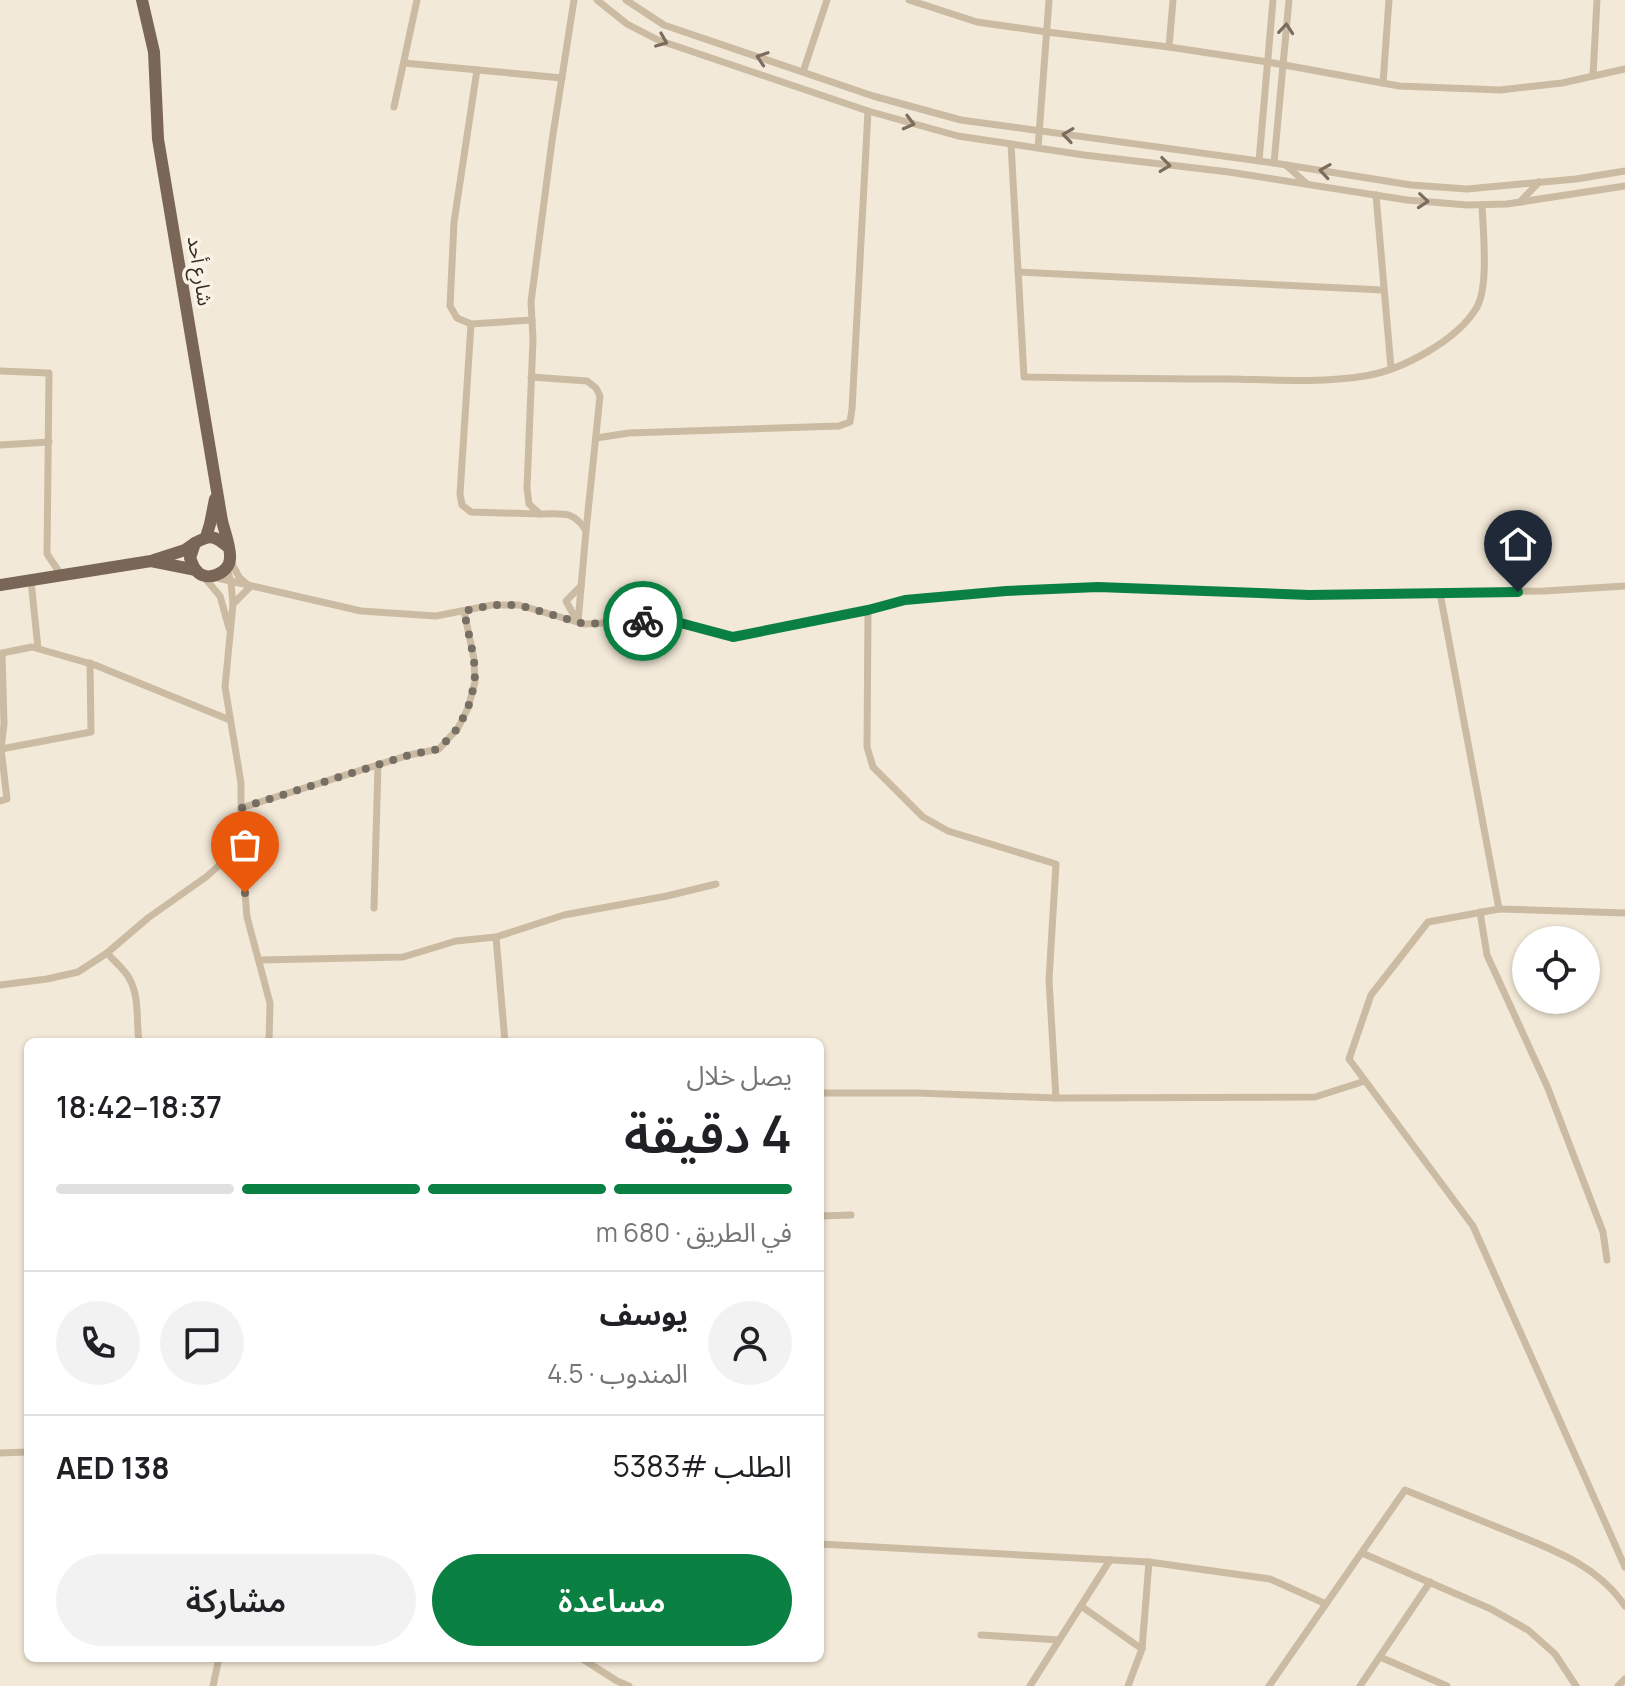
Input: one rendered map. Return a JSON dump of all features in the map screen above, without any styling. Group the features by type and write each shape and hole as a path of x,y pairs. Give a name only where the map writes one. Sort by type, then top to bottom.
{"main road":[{"name":"شارع أحد","path":"142,0 154,52 158,139 228,558"},
{"path":"203,574 190,558 210,524 217,488"},
{"path":"0,585 151,561 185,550 201,540 217,538 228,558 221,573 203,574 151,561"}],"street":[{"path":"394,107 417,0"},
{"path":"540,514 529,504 527,488 531,302 574,0"},
{"path":"597,0 627,24 658,40 868,111 958,136 1229,172 1386,197 1467,205 1520,202 1625,186"},
{"path":"626,0 664,25 873,96 961,120 1285,164 1411,185 1467,189 1625,171"},
{"path":"803,72 827,0"},
{"path":"909,0 977,22 1268,62 1399,86 1500,90 1562,83 1625,69"},
{"path":"1038,148 1049,0"},
{"path":"1169,47 1173,0"},
{"path":"1259,161 1273,0"},
{"path":"1274,163 1289,0"},
{"path":"1383,83 1389,0"},
{"path":"1593,76 1597,0"},
{"path":"404,63 562,78"},
{"path":"477,70 454,222 450,306 457,318 472,322 532,320"},
{"path":"596,438 629,433 839,426 850,422 868,111"},
{"path":"1263,121 1275,146"},
{"path":"1011,144 1024,377 1315,380 1367,376 1401,365 1439,345 1465,324 1478,305 1483,286 1482,205"},
{"path":"1285,164 1307,184"},
{"path":"1378,179 1386,197"},
{"path":"1520,202 1539,182"},
{"path":"1376,195 1391,368"},
{"path":"1018,272 1383,290"},
{"path":"472,322 460,494 462,505 471,512 567,515 579,520 586,531"},
{"path":"0,371 49,373 47,554 62,576"},
{"path":"531,377 587,381 600,396 578,622"},
{"path":"0,445 49,442"},
{"path":"228,558 233,604 225,687 241,783 241,846 247,917 270,1003 269,1038"},
{"path":"228,558 239,577 250,587"},
{"path":"203,574 361,611 436,616 492,605 519,605 584,624 673,621 733,637 905,600 1006,591 1098,587 1309,595 1544,591 1625,586"},
{"path":"203,574 220,596 229,632"},
{"path":"31,581 38,648"},
{"path":"578,622 566,601 582,584"},
{"path":"233,604 250,587"},
{"path":"1440,593 1499,909"},
{"path":"868,610 867,747 873,767 923,817 948,831 1056,864 1049,980 1056,1098"},
{"path":"241,808 439,749 458,728 468,708 475,682 473,648 464,611"},
{"path":"0,801 7,799 1,749 4,724 2,653 32,647 90,663 230,720"},
{"path":"1,749 91,732 90,663"},
{"path":"374,908 378,765"},
{"path":"0,985 78,972 206,877 241,846"},
{"path":"259,960 403,957 456,941 496,937 564,915 716,884"},
{"path":"1625,913 1499,909 1428,922 1371,995 1349,1059 1473,1226 1625,1567"},
{"path":"1480,912 1487,955 1547,1086 1603,1232 1607,1260"},
{"path":"496,937 505,1038"},
{"path":"107,953 129,976 137,1000 138,1038"},
{"path":"824,1093 1056,1098 1315,1097 1365,1081"},
{"path":"824,1216 851,1215"},
{"path":"0,1453 24,1452"},
{"path":"1269,1686 1405,1490 1565,1555 1595,1572 1625,1606"},
{"path":"824,1544 1149,1562 1270,1579 1326,1604"},
{"path":"1362,1553 1491,1609 1528,1630 1555,1654 1576,1686"},
{"path":"1030,1686 1110,1560"},
{"path":"1128,1686 1142,1649 1149,1562"},
{"path":"1360,1686 1430,1582"},
{"path":"1081,1606 1142,1649"},
{"path":"981,1635 1059,1640"},
{"path":"1380,1657 1447,1686"},
{"path":"213,1686 218,1662"},
{"path":"587,1662 629,1686"},
{"path":"1618,1686 1625,1679"}],"way so far":[{"path":"245,893 241,808 409,755 439,749 458,728 468,708 475,682 471,638 464,611 492,605 519,605 584,624 643,621"}],"route":[{"path":"643,621 673,621 733,637 905,600 1006,591 1098,587 1309,595 1518,592"}]}
